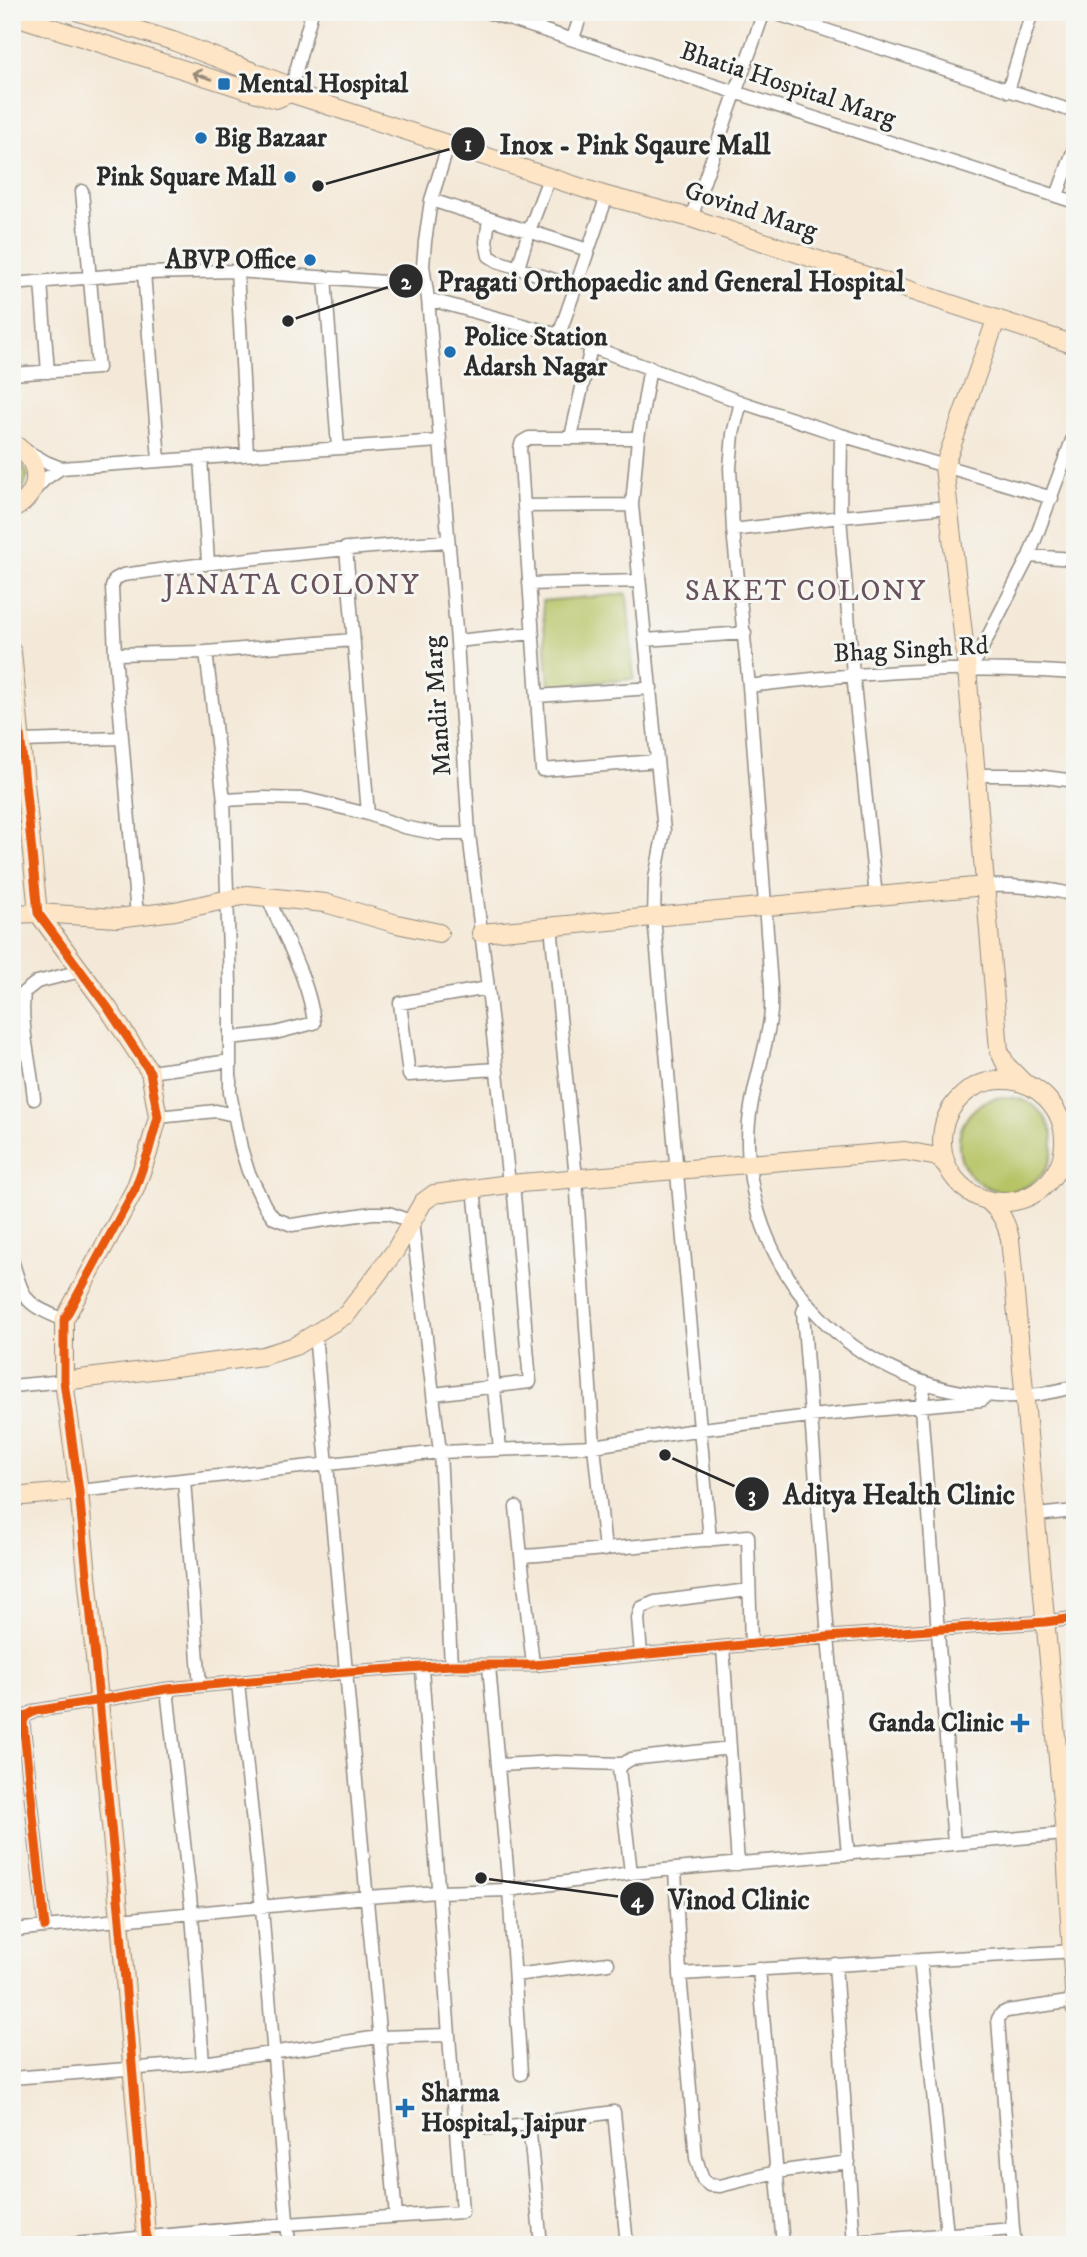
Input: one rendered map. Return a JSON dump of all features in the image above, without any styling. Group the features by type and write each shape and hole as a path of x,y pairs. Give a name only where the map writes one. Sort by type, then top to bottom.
{"street":[{"name":"Govind Marg","path":"79,12 185,46 282,83 290,93 549,178 691,218 1075,345"},
{"path":"290,93 312,12"},
{"name":"Bhatia Hospital Marg","path":"487,12 1075,202"},
{"path":"573,38 582,12"},
{"path":"691,218 764,12"},
{"path":"771,12 1075,112"},
{"path":"1008,91 1032,12"},
{"name":"Govind Marg","path":"12,13 276,99 290,93"},
{"name":"Mandir Marg","path":"449,143 431,200 423,266 457,641 469,834 511,1184 530,1382 494,1388"},
{"path":"1057,196 1075,146"},
{"path":"518,268 549,178"},
{"path":"12,374 98,368 82,191"},
{"path":"559,335 607,196"},
{"path":"431,200 588,250"},
{"path":"489,219 486,242 489,256 576,286"},
{"path":"12,284 144,273 237,271 426,285"},
{"path":"237,271 247,453"},
{"path":"144,273 159,460"},
{"path":"325,277 338,447"},
{"path":"41,282 48,372"},
{"path":"428,299 559,335 741,402 944,467 1052,498"},
{"path":"996,320 944,467 967,669 999,1050 1006,1065 1023,1083"},
{"path":"571,437 591,347"},
{"path":"650,367 638,438 632,505 664,831 655,878 654,917 710,1540"},
{"path":"741,402 733,434 730,468 733,530 749,686 766,906 771,1017 750,1114 750,1164 755,1196 765,1230 793,1285 835,1332 857,1349 881,1364 925,1383 965,1394 1024,1395"},
{"path":"841,435 840,517 876,897"},
{"path":"638,438 529,438 522,442 520,448 542,770 657,761"},
{"path":"967,669 977,658 1029,556 1073,440"},
{"path":"15,444 61,468 439,441"},
{"path":"12,521 35,484 36,471 31,459 15,444"},
{"path":"201,458 208,562"},
{"path":"22,502 45,479 61,468"},
{"path":"524,506 632,505"},
{"path":"733,530 949,507"},
{"path":"137,916 115,653 112,587 115,579 123,575 208,562 448,541"},
{"path":"346,548 368,814"},
{"path":"1029,556 1075,559"},
{"path":"529,584 639,581"},
{"path":"457,641 532,633"},
{"path":"645,640 744,633"},
{"path":"115,653 206,652 353,640"},
{"path":"12,652 38,913 108,1008 150,1072 158,1117 135,1189 64,1320 64,1381 79,1491 120,1920 146,2241"},
{"path":"206,652 224,800 230,1093 248,1171 274,1218 292,1225 372,1213 389,1213 412,1222"},
{"name":"Bhag Singh Rd","path":"749,686 853,674 967,669 1025,668 1075,673"},
{"path":"537,696 651,688"},
{"path":"20,741 122,738"},
{"path":"975,775 1029,775 1075,781"},
{"path":"224,800 306,799 368,814 404,827 439,834 469,834"},
{"path":"481,933 985,886 1021,885 1075,895"},
{"path":"12,914 117,918 175,911 247,895 325,903 439,933"},
{"path":"230,1038 275,1033 314,1023 312,1001 268,897"},
{"path":"551,926 576,1178 594,1446 605,1550"},
{"path":"34,1099 32,1071 24,1035 24,992 37,982 81,971"},
{"path":"488,988 400,1003 409,1075 496,1069"},
{"path":"983,1083 994,1068 999,1050"},
{"path":"150,1072 230,1061"},
{"path":"905,1151 934,1139 944,1126 955,1102 967,1091 983,1083 1006,1079 1023,1083 1044,1094 1075,1128"},
{"path":"158,1117 216,1111 234,1115"},
{"path":"1057,1170 1063,1156 1065,1138 1058,1112"},
{"path":"944,1126 942,1143 948,1167"},
{"path":"1010,1239 1020,1212 1049,1182 1075,1147"},
{"path":"12,1386 263,1356 295,1346 347,1314 395,1251 423,1202 434,1194 576,1178 905,1151 938,1157 963,1186 998,1209 1007,1223 1010,1239 1045,1622 1070,1834 1075,2008"},
{"path":"474,1188 500,1450"},
{"path":"987,1200 1011,1201 1036,1193"},
{"path":"412,1222 440,1452 451,1665"},
{"path":"12,1261 19,1286 27,1301 64,1320"},
{"path":"807,1302 803,1312 810,1416 848,1854"},
{"path":"315,1334 396,2216"},
{"path":"925,1383 921,1407 954,1844"},
{"path":"12,1497 440,1452 594,1446 702,1429 810,1416 921,1407 1075,1386"},
{"path":"434,1394 494,1388"},
{"path":"184,1480 200,1686"},
{"path":"516,1507 533,1665"},
{"path":"1035,1515 1075,1511"},
{"path":"521,1556 748,1536 751,1645"},
{"path":"641,1655 638,1618 642,1608 655,1602 748,1590"},
{"path":"46,1927 23,1722 26,1716 35,1711 167,1689 347,1672 451,1665 533,1665 828,1637 1075,1618"},
{"path":"723,1647 738,1864"},
{"path":"489,1667 509,1890 521,2074"},
{"path":"63,2245 146,2241 287,2224 462,2212 422,1669"},
{"path":"238,1683 262,1908 289,2245"},
{"path":"167,1689 192,1914 203,2063"},
{"path":"498,1765 622,1763 631,1759 730,1748"},
{"path":"622,1763 620,1769 631,1874"},
{"path":"12,1930 367,1897 509,1890 631,1874 1070,1834"},
{"path":"675,1870 680,1974 696,2158 702,2180 709,2185 720,2186 776,2172 849,2162"},
{"path":"680,1974 1074,1952"},
{"path":"920,1960 947,2235"},
{"path":"515,1975 608,1963"},
{"path":"835,1964 854,2244 1013,2229"},
{"path":"759,1969 783,2245"},
{"path":"1015,2245 998,2019 1007,2011 1074,2001"},
{"path":"12,2078 203,2063 379,2037 449,2035"},
{"path":"488,2128 614,2112 627,2245"},
{"path":"529,2124 541,2245"}],"green space":[{"path":"12,450 28,475 22,493 12,501"},
{"path":"627,594 634,679 549,686 542,601"},
{"path":"1006,1097 1024,1101 1039,1111 1049,1126 1053,1144 1049,1162 1039,1177 1024,1187 1006,1191 988,1187 973,1177 963,1162 959,1144 963,1126 973,1111 988,1101"}],"cycle path":[{"path":"12,652 38,913 108,1008 150,1072 158,1117 135,1189 64,1320 64,1381 79,1491 120,1920 147,2245"},
{"path":"45,1927 23,1722 26,1716 35,1711 167,1689 347,1672 451,1665 533,1665 828,1637 1075,1618"}],"place":[{"name":"Mental Hospital","path":"224,84"},
{"name":"Big Bazaar","path":"201,138"},
{"name":"Pink Square Mall","path":"290,177"},
{"name":"Inox - Pink Sqaure Mall","path":"318,186"},
{"name":"ABVP Office","path":"310,260"},
{"name":"Pragati Orthopaedic and General Hospital","path":"288,321"},
{"name":"Police Station Adarsh Nagar","path":"450,352"},
{"name":"Aditya Health Clinic","path":"665,1455"},
{"name":"Ganda Clinic","path":"1020,1723"},
{"name":"Vinod Clinic","path":"481,1878"},
{"name":"Sharma Hospital, Jaipur","path":"405,2108"}],"district":[{"name":"JANATA COLONY","path":"292,585"},
{"name":"SAKET COLONY","path":"806,591"}]}
